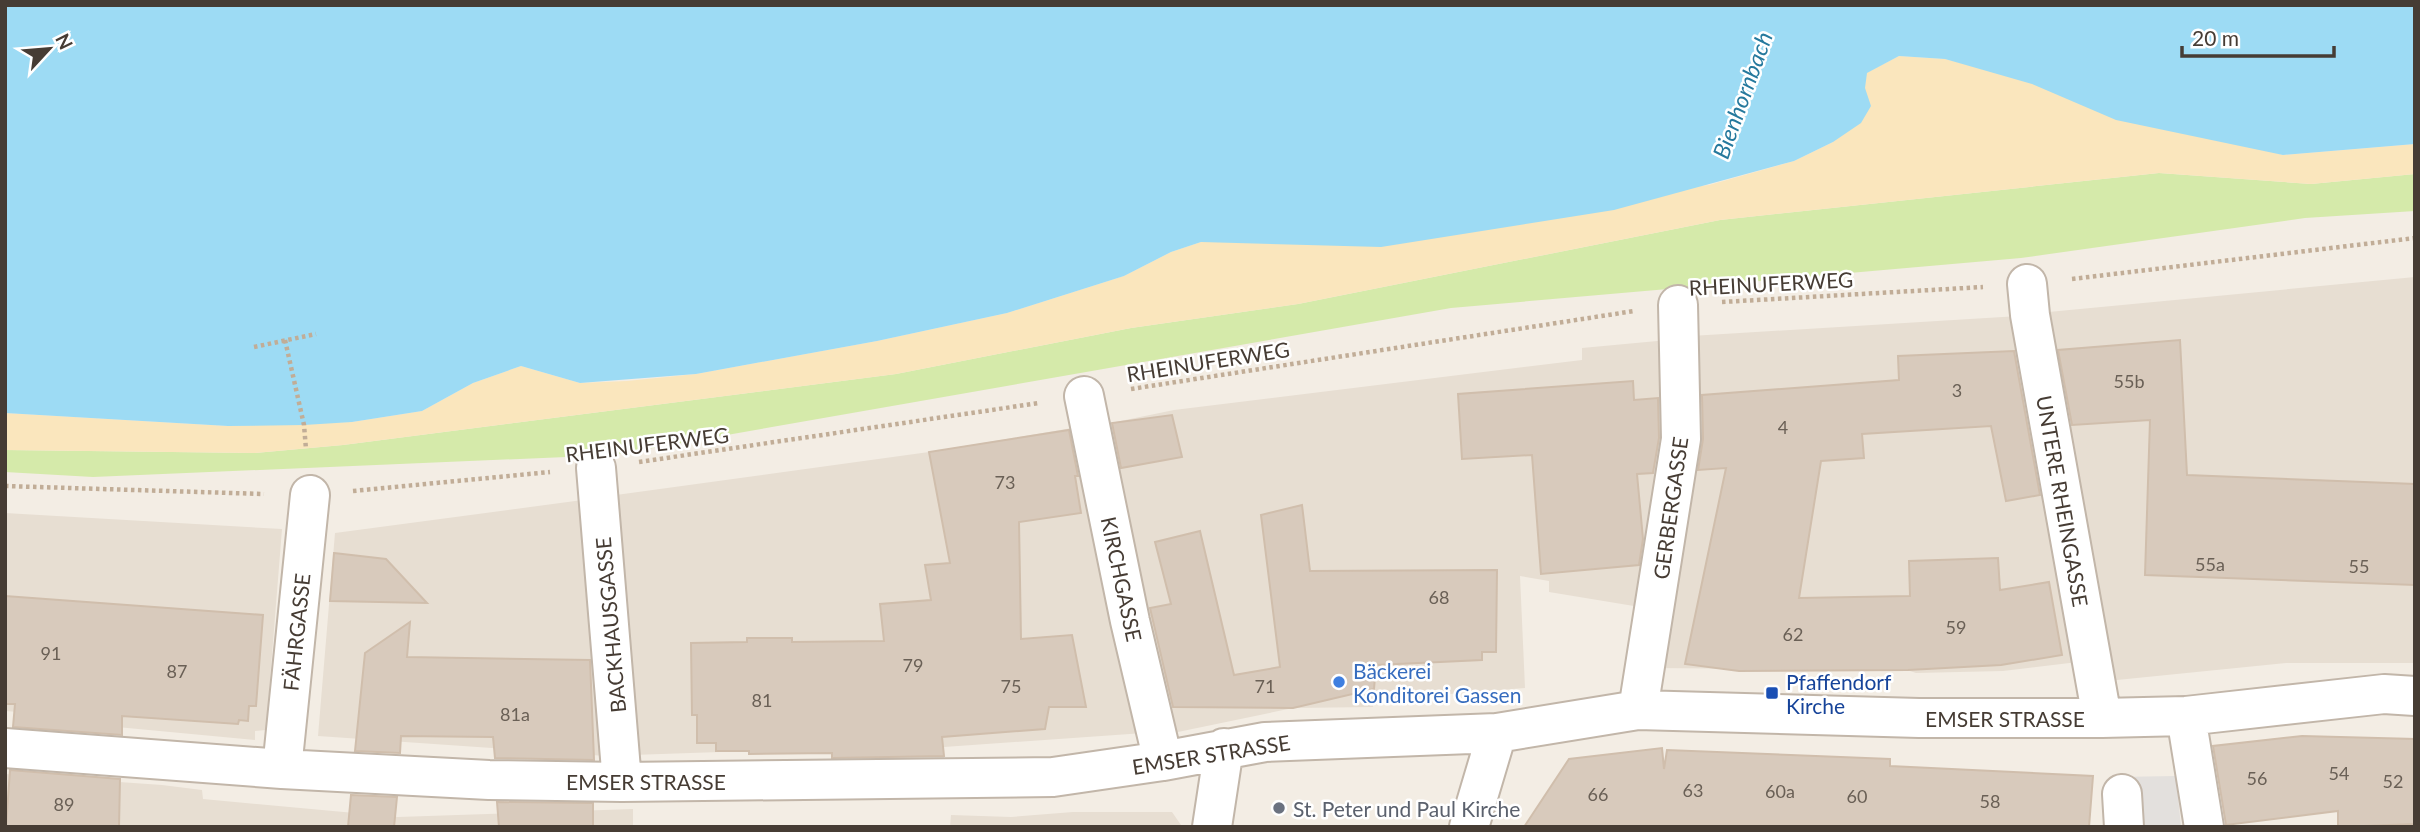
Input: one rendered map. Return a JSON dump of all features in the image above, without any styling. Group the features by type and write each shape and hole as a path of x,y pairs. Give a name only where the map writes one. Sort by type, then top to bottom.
{"street":[{"name":"UNTERE RHEINGASSE","path":"2027,285 2032,328 2102,718"},
{"name":"GERBERGASSE","path":"1638,710 1681,439 1678,305"},
{"name":"KIRCHGASSE","path":"1084,396 1130,621 1163,761"},
{"name":"BACKHAUSGASSE","path":"596,468 622,782"},
{"name":"FÄHRGASSE","path":"282,769 310,495"},
{"name":"EMSER STRASSE","path":"5,748 282,769 489,780 622,782 1053,777 1163,761 1265,742 1497,733 1638,710 1919,718 2102,718 2186,716 2384,694 2415,696"},
{"path":"2186,716 2204,827"},
{"path":"1469,827 1497,733"},
{"path":"1212,827 1224,748"}],"path":[{"name":"RHEINUFERWEG","path":"5,486 310,495 596,468 1678,305 2027,285 2415,238"},
{"path":"254,347 316,334"},
{"path":"285,340 304,425 310,495"}],"shaded area":[{"path":"2415,277 2415,663 2286,663 2107,681 2038,313"},
{"path":"2019,316 2078,662 2003,671 1916,673 1907,670 1651,668 1691,336"},
{"path":"1668,340 1671,420 1646,608 1549,592 1549,581 1520,576 1525,688 1374,700 1373,707 1293,708 1173,733 1101,425 1174,410 1582,360 1582,348"},
{"path":"1078,427 1144,733 944,747 944,759 832,762 832,750 794,751 795,754 749,754 749,751 632,755 616,495 929,452"},
{"path":"590,499 606,756 318,736 335,533"},
{"path":"5,513 282,529 266,730 255,731 255,740 85,724 86,717 5,711"},
{"path":"5,774 162,785 202,790 203,799 398,817 633,809 633,827 5,827"},
{"path":"2176,776 2181,827 2117,827 2116,777"},
{"path":"1073,812 1172,812 1181,825 950,827 951,815 1011,817"}],"green space":[{"path":"2159,173 2311,184 2415,174 2415,211 2305,218 2021,258 1451,308 613,455 93,477 5,472 5,450 255,453 343,445 896,374 1131,328 1298,304 1720,220"}],"sand":[{"path":"1899,56 1945,59 1985,69 2283,155 2415,144 2415,174 2311,184 2159,173 1720,220 1298,304 1131,328 896,374 343,445 255,453 5,450 5,413 228,426 352,422 422,411 473,383 521,366 580,383 627,381 696,374 877,341 1007,313 1124,276 1171,252 1201,242 1236,242 1709,185 1794,161 1833,142 1865,88 1866,73"}],"water":[{"name":"Bienhornbach","path":"5,5 2415,5 2415,144 2283,155 2116,120 2032,84 1945,59 1899,56 1867,73 1865,88 1871,106 1861,123 1833,142 1794,161 1614,210 1381,247 1201,242 1171,252 1124,276 1007,313 877,341 696,374 580,383 521,366 473,383 422,411 352,422 228,426 5,413"}],"building":[{"path":"2180,340 2187,475 2415,484 2415,585 2145,575 2150,420 2072,425 2058,350"},
{"path":"2014,351 2040,495 2006,501 1991,426 1862,434 1864,458 1821,461 1799,598 1910,596 1909,561 1998,558 2000,590 2049,582 2062,655 2001,665 1908,670 1739,671 1685,664 1726,468 1698,470 1703,439 1702,395 1899,380 1898,356"},
{"path":"1633,381 1634,400 1658,398 1659,438 1653,473 1637,474 1643,539 1639,565 1541,574 1532,455 1462,459 1458,394"},
{"path":"1172,415 1182,457 1121,468 1112,423"},
{"path":"1069,430 1078,476 1075,476 1081,513 1019,522 1021,639 1072,635 1086,707 1049,707 1045,729 942,737 944,756 832,758 832,753 749,754 749,751 716,751 716,743 697,743 697,715 692,715 691,643 747,642 747,638 792,638 792,642 884,641 880,604 931,600 925,565 950,563 929,452"},
{"path":"1302,505 1310,571 1497,570 1496,652 1482,652 1482,660 1376,665 1374,689 1293,708 1173,707 1150,608 1171,604 1155,542 1200,531 1234,675 1280,667 1261,515"},
{"path":"334,553 386,559 427,603 330,601"},
{"path":"5,596 263,615 256,706 249,706 248,721 239,720 238,724 122,716 122,735 13,727 15,704 5,704"},
{"path":"410,622 407,657 590,660 594,760 495,758 493,737 401,736 400,753 355,751 365,653"},
{"path":"2302,736 2415,739 2415,824 2338,827 2338,811 2226,825 2213,746"},
{"path":"1662,748 1664,769 1667,750 1890,759 1890,766 2093,776 2089,827 1524,827 1569,759"},
{"path":"10,770 120,779 119,827 6,827"},
{"path":"351,795 397,797 394,827 348,827"},
{"path":"497,802 593,803 593,827 499,827"}],"place":[{"name":"Bäckerei Konditorei Gassen","path":"1339,682"},
{"name":"Pfaffendorf Kirche","path":"1772,693"},
{"name":"St. Peter und Paul Kirche","path":"1279,808"}]}
